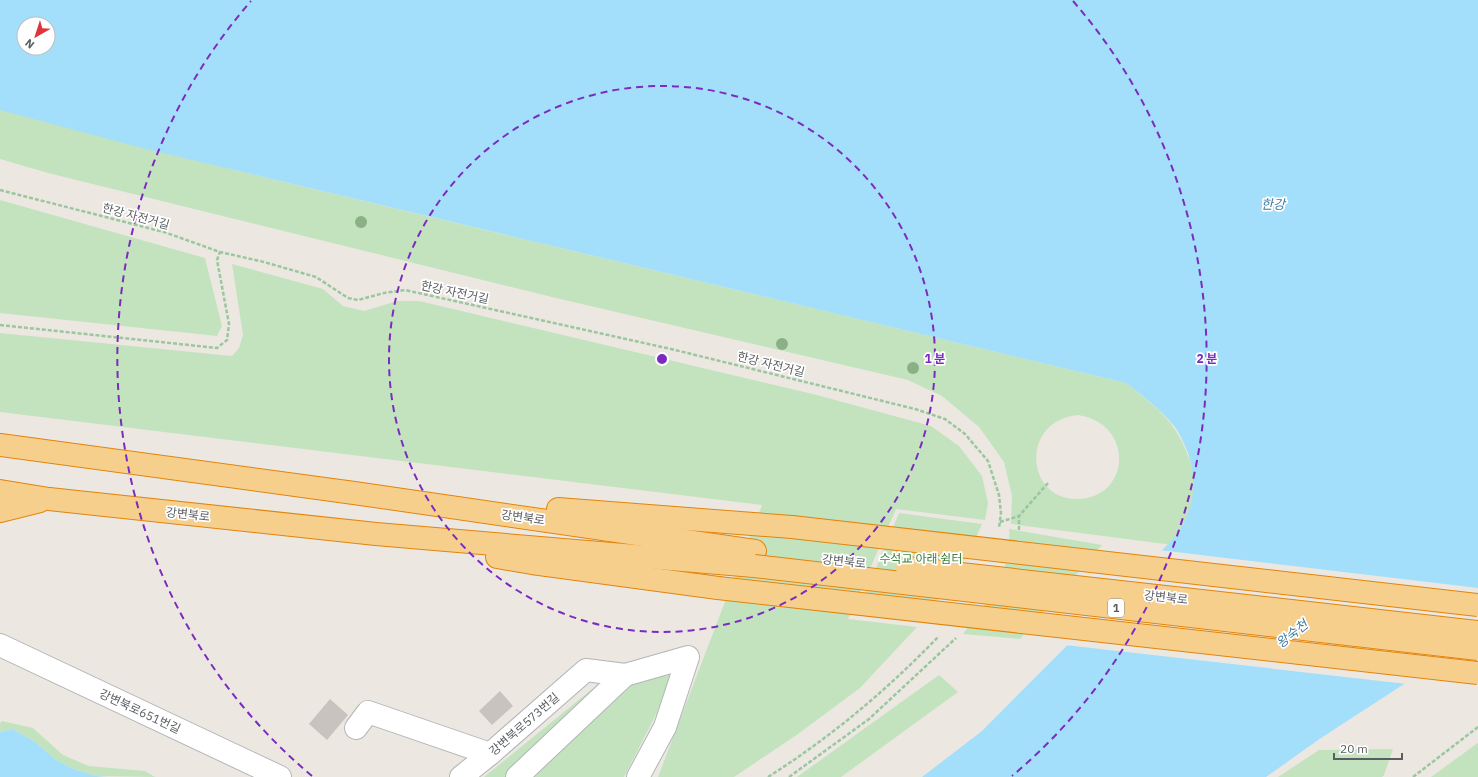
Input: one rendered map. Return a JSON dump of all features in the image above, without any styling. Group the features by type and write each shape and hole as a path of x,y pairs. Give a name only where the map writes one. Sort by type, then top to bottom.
{"highway":[{"name":"강변북로","path":"0,445 354,493 754,558 1478,649"},
{"name":"강변북로","path":"0,491 49,498 376,534 754,558 1478,632"},
{"name":"강변북로","path":"354,493 792,527 1478,605"},
{"path":"0,511 49,498"},
{"name":"강변북로","path":"376,534 532,563 718,588 1478,673"}],"street":[{"name":"강변북로651번길","path":"0,645 280,777"},
{"path":"517,777 625,675 688,657 665,727 638,777"},
{"name":"강변북로573번길","path":"461,777 490,754 586,670 625,675"},
{"path":"356,728 368,712 490,754"}],"path":[{"name":"한강 자전거길","path":"0,190 164,232 220,252 264,262 316,277 348,298 358,300 384,293 405,290 671,349 915,409"},
{"path":"0,325 216,348 227,340 229,324 217,260 220,252"},
{"path":"1000,522 1019,516 1048,483"},
{"path":"1019,516 1019,531"},
{"path":"789,777 869,719 958,636"},
{"path":"1413,777 1478,727"}],"green space":[{"path":"0,106 238,171 1126,383 1163,415 1177,433 1183,444 1191,463 1194,478 1195,486 1191,507 1177,541 1173,545 1011,524 1012,496 1004,462 979,427 942,396 908,380 556,298 48,173 0,159","holes":["1078,415 1097,421 1110,432 1117,446 1119,460 1116,475 1108,487 1095,496 1077,499 1059,496 1047,487 1039,474 1036,459 1039,444 1046,430 1059,420"]},
{"path":"0,200 205,258 222,326 217,336 0,313"},
{"path":"232,264 323,289 343,306 364,311 397,301 419,301 817,395 931,426 959,446 982,476 988,503 985,520 896,509 848,619 917,627 860,688 798,734 734,777 658,777 762,505 0,412 0,333 232,356 239,348 243,335"},
{"name":"수석교 아래 쉼터","path":"899,513 982,524 970,551 955,576 920,622 854,615 865,594"},
{"path":"1009,529 1102,545 1020,639 963,634 989,598 1003,573 1007,559"},
{"path":"634,662 519,777 484,777 602,681"},
{"path":"670,669 669,689 624,777 530,777 632,685 647,675"},
{"path":"939,675 958,692 841,777 797,777"},
{"path":"2,721 33,728 63,755 89,766 145,771 155,777 96,776 71,768 55,759 34,741 12,729 0,732 0,723"},
{"path":"1478,743 1478,777 1431,777 1475,745"},
{"path":"1393,749 1382,777 1278,777 1319,750"}],"water":[{"name":"한강","path":"0,0 1478,0 1478,636 1321,738 1266,777 922,777 982,731 1177,535 1183,525 1191,505 1193,496 1193,475 1188,453 1178,432 1169,420 1151,403 1126,383 138,147 0,110"},
{"path":"12,729 34,741 55,759 71,768 96,776 108,777 0,777 0,732"}],"pier":[{"path":"1159,550 1478,588 1478,639 1407,684 1065,645"}],"building":[{"path":"500,691 513,706 492,725 479,711"},
{"path":"330,699 348,715 327,740 309,724"}],"water label":[{"name":"왕숙천","path":"1292,634"}]}
